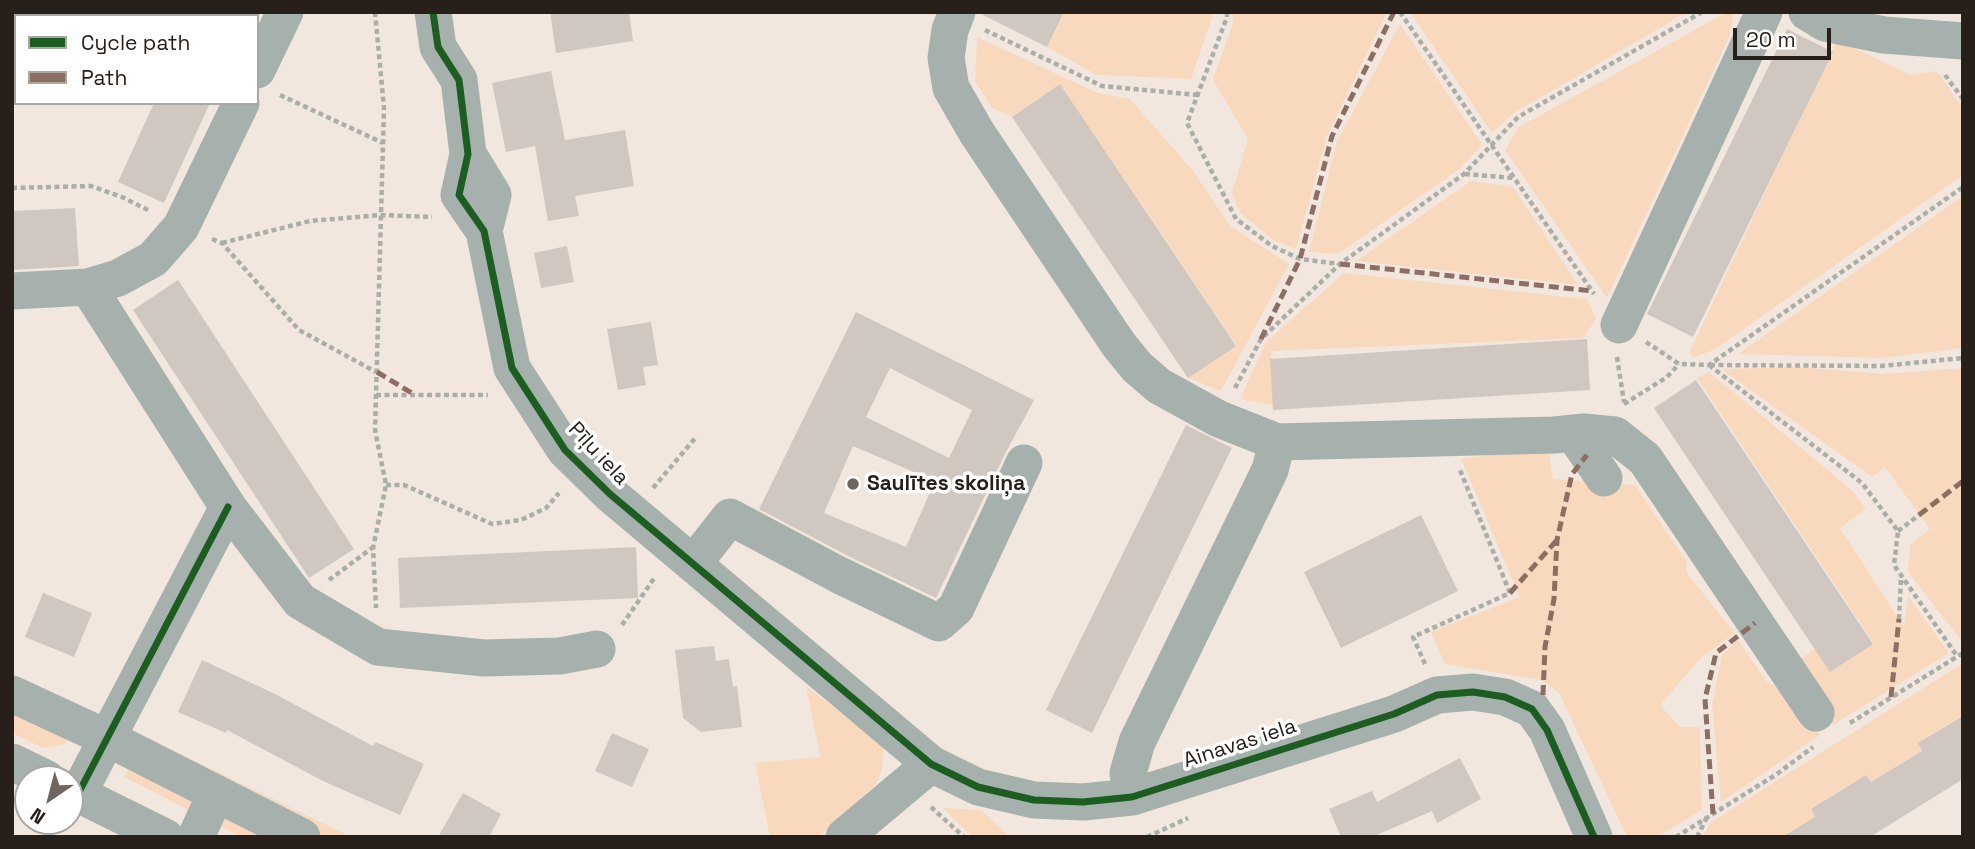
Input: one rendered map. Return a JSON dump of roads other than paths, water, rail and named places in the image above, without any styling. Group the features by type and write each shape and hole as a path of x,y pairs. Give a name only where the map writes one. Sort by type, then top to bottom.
{"street":[{"path":"259,80 285,12"},
{"name":"Pīļu iela","path":"433,12 438,47 459,80 468,154 493,195 479,224 512,368 565,450 580,467 632,512 931,764"},
{"path":"1619,325 1764,12"},
{"path":"1807,12 1825,23 1884,35 1963,41"},
{"path":"956,14 950,30 946,58 951,88 977,133 1119,345 1137,367 1159,386 1219,419 1277,442 1573,433 1620,418 1816,713"},
{"path":"12,291 88,287 118,278 153,260 181,227 247,105"},
{"path":"88,287 228,507 300,601 379,647 484,658 560,656 597,649"},
{"path":"1573,433 1604,478"},
{"path":"1132,797 1128,773 1137,742 1270,470 1277,442"},
{"path":"684,556 730,517 839,575 939,623 956,608 1024,463"},
{"path":"84,765 107,738 228,507"},
{"name":"Ainavas iela","path":"931,764 978,787 1034,800 1083,802 1132,797 1394,714 1437,695 1473,692 1505,697 1532,709 1547,730 1594,837"},
{"path":"12,694 107,738 302,837"},
{"path":"844,837 931,764"},
{"path":"196,837 216,793"},
{"path":"84,797 164,837"}],"place":[{"name":"Saulītes skoliņa","path":"853,484"}]}
